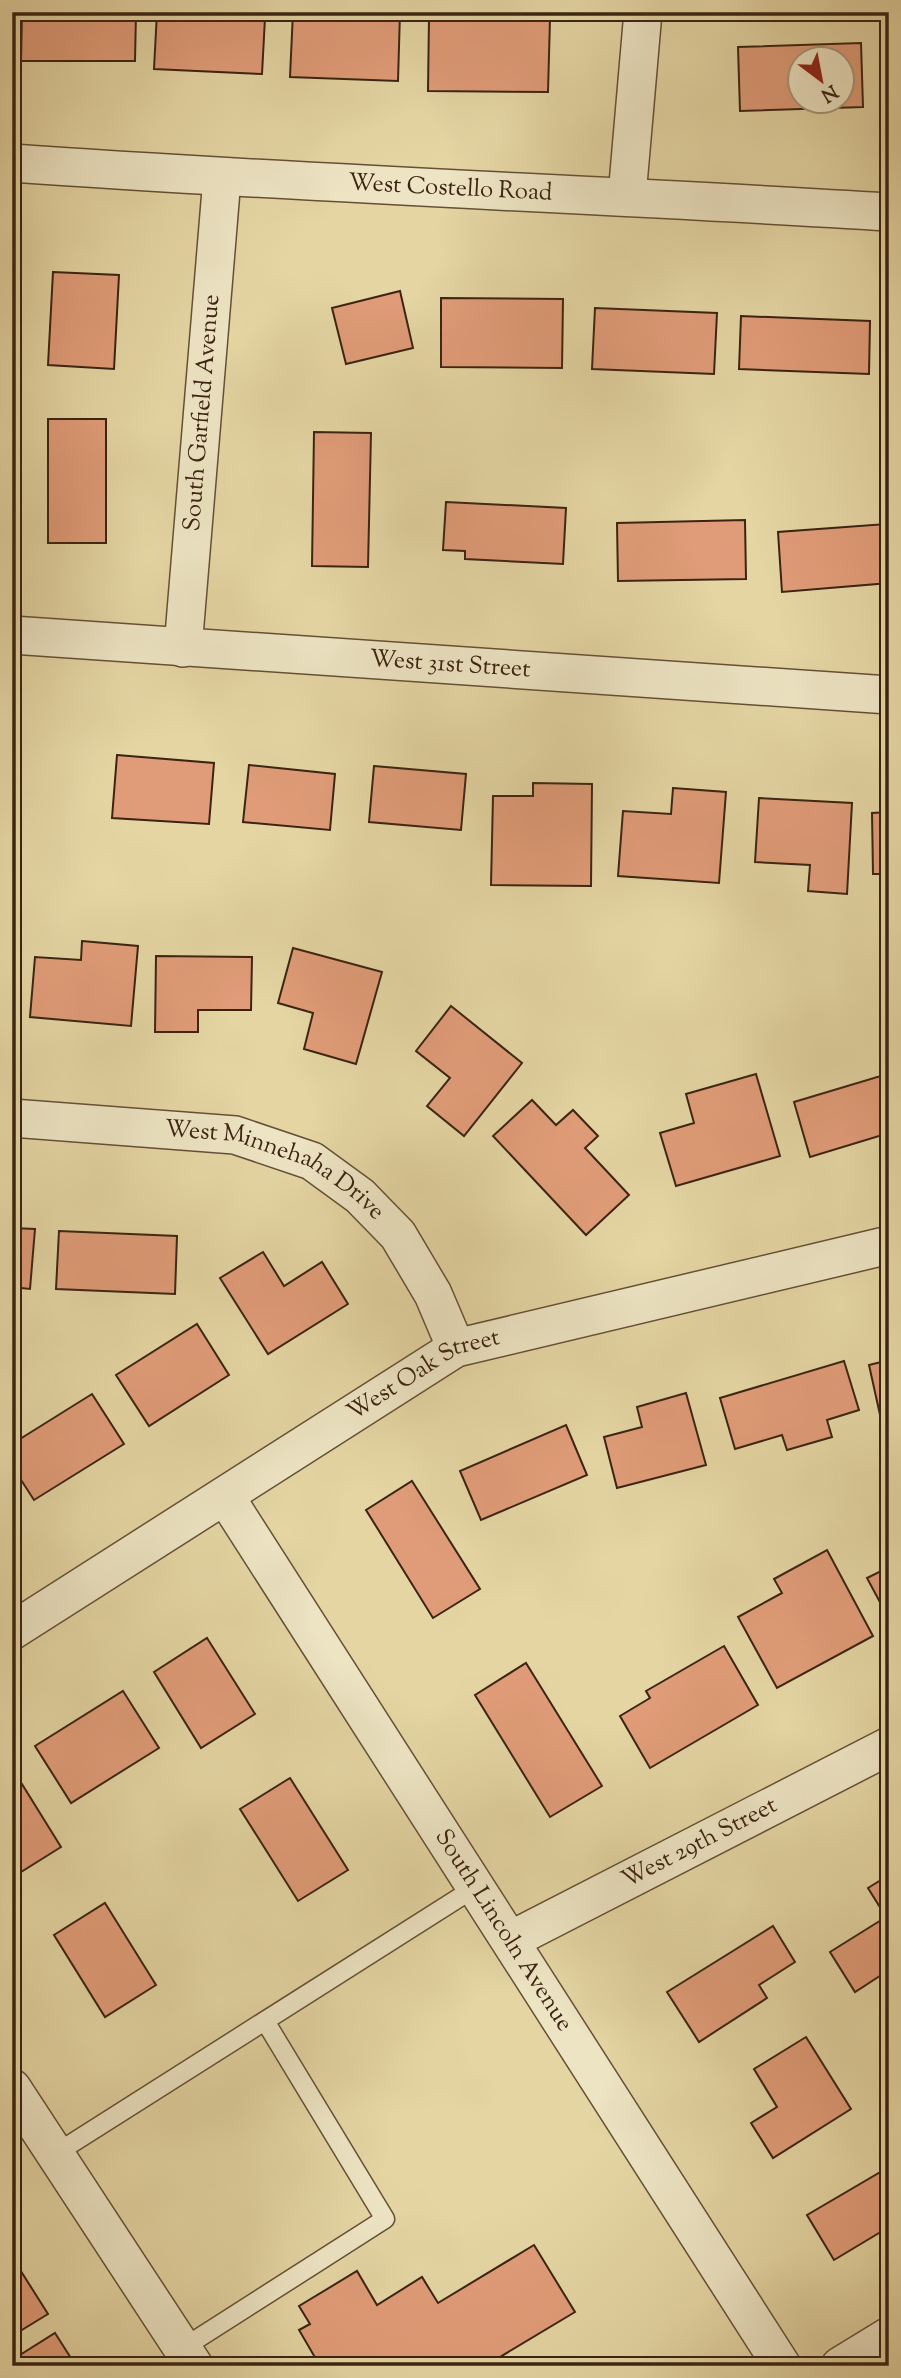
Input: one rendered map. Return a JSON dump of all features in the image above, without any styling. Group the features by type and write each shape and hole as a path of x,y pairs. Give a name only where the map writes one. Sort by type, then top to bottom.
{"street":[{"path":"627,196 643,12"},
{"name":"West Costello Road","path":"12,163 222,178 627,196 889,212"},
{"name":"South Garfield Avenue","path":"183,648 222,178"},
{"name":"West 31st Street","path":"12,635 889,695"},
{"name":"West Minnehaha Drive","path":"12,1118 235,1135 312,1161 360,1196 398,1235 432,1294 456,1348"},
{"name":"West Oak Street","path":"12,1631 456,1348 889,1245"},
{"name":"South Lincoln Avenue","path":"225,1496 782,2366"},
{"name":"West 29th Street","path":"511,1940 889,1746"},
{"path":"12,2088 188,2357"},
{"path":"840,2366 889,2336"}],"lane":[{"path":"55,2154 476,1887"},
{"path":"188,2357 385,2219 265,2021"}],"building":[{"path":"22,12 136,12 135,61 21,61"},
{"path":"157,12 248,12 248,17 265,18 262,74 154,69"},
{"path":"293,12 400,12 398,81 290,77"},
{"path":"429,17 550,19 548,92 428,91"},
{"path":"886,32 889,32 889,117 885,117"},
{"path":"861,43 863,107 856,107 856,46 786,46 786,110 740,111 738,47"},
{"path":"53,272 119,275 114,369 48,365"},
{"path":"400,291 413,348 346,364 332,308"},
{"path":"441,298 563,299 562,368 441,367"},
{"path":"595,308 717,313 714,374 592,369"},
{"path":"741,316 870,321 869,374 739,369"},
{"path":"48,419 106,419 106,543 48,543"},
{"path":"314,432 371,433 368,567 312,566"},
{"path":"446,502 566,508 563,564 465,559 465,551 443,550"},
{"path":"745,520 746,579 618,581 617,523"},
{"path":"886,524 889,583 782,592 778,532"},
{"path":"117,755 214,763 209,824 112,818"},
{"path":"249,765 335,774 330,830 243,822"},
{"path":"374,766 466,774 461,830 369,822"},
{"path":"533,783 592,784 591,886 491,885 493,796 533,796"},
{"path":"673,788 726,792 719,883 618,876 623,811 671,814"},
{"path":"759,798 852,803 847,894 808,891 810,865 755,862"},
{"path":"889,812 889,874 873,874 872,813"},
{"path":"82,941 138,946 131,1026 30,1017 35,957 81,960"},
{"path":"293,948 382,972 356,1064 304,1049 313,1013 278,1003"},
{"path":"156,956 252,957 251,1010 198,1010 198,1032 155,1032"},
{"path":"451,1006 522,1063 464,1136 427,1106 450,1078 416,1051"},
{"path":"756,1074 780,1156 676,1186 660,1133 694,1123 686,1094"},
{"path":"884,1075 887,1087 889,1086 889,1133 810,1157 794,1102"},
{"path":"532,1100 556,1125 573,1110 598,1136 585,1148 629,1195 586,1235 493,1136"},
{"path":"12,1228 35,1229 30,1289 12,1287"},
{"path":"59,1231 177,1236 175,1294 56,1289"},
{"path":"263,1252 284,1286 322,1262 348,1304 268,1354 220,1278"},
{"path":"197,1324 229,1375 149,1426 116,1375"},
{"path":"889,1360 889,1423 882,1424 869,1365"},
{"path":"844,1361 859,1410 827,1420 832,1437 787,1450 782,1435 735,1449 720,1398"},
{"path":"686,1393 706,1465 617,1488 604,1437 642,1427 637,1407"},
{"path":"92,1394 124,1444 34,1500 12,1466 12,1444"},
{"path":"566,1425 587,1475 481,1520 460,1471"},
{"path":"412,1481 480,1589 433,1618 366,1510"},
{"path":"12,1500 20,1512 12,1516"},
{"path":"827,1550 873,1636 777,1688 738,1617 782,1593 774,1579"},
{"path":"889,1567 889,1619 867,1578"},
{"path":"207,1638 255,1714 201,1748 154,1672"},
{"path":"724,1646 758,1705 650,1768 620,1716 650,1698 646,1691"},
{"path":"526,1663 602,1786 550,1817 475,1695"},
{"path":"123,1691 159,1748 71,1803 35,1746"},
{"path":"12,1768 61,1847 13,1877 12,1877"},
{"path":"290,1778 348,1870 298,1901 240,1809"},
{"path":"889,1875 889,1970 855,1992 830,1952 886,1917 868,1888"},
{"path":"105,1903 156,1985 105,2017 54,1935"},
{"path":"773,1926 795,1962 759,1985 767,1998 699,2042 667,1992"},
{"path":"806,2037 851,2109 773,2158 751,2123 777,2107 754,2069"},
{"path":"889,2167 889,2227 834,2260 807,2215"},
{"path":"534,2245 575,2312 485,2366 320,2366 299,2330 310,2324 299,2306 357,2271 377,2305 422,2277 438,2303"},
{"path":"12,2257 48,2314 12,2336"},
{"path":"55,2333 76,2366 12,2366 12,2360"}]}
